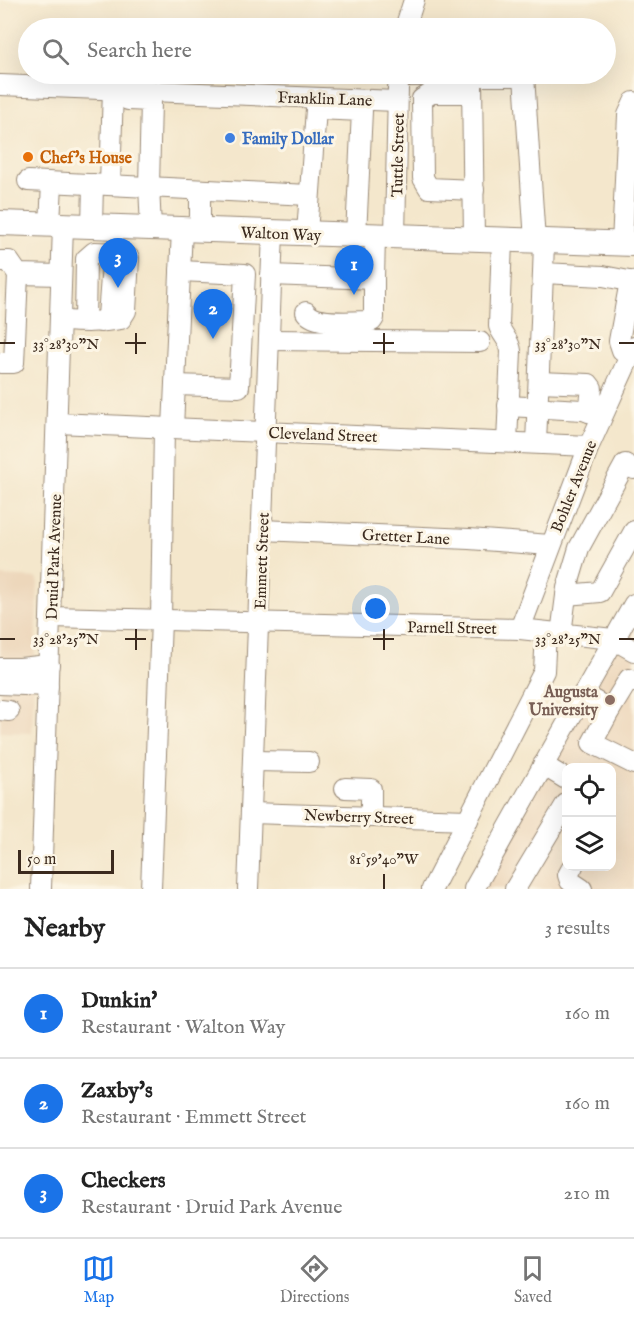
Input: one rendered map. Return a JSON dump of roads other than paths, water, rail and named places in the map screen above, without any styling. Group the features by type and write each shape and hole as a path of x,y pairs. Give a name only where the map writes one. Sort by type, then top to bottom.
{"main road":[{"name":"Walton Way","path":"0,223 628,244"}],"street":[{"path":"408,18 414,0"},
{"name":"Tuttle Street","path":"375,236 398,84"},
{"path":"474,190 429,188 423,178 422,99 432,93 472,84 474,190 474,239"},
{"path":"525,84 543,273 536,444"},
{"name":"Franklin Lane","path":"0,85 113,94 397,100"},
{"path":"92,226 101,185 113,94 151,101 149,186 152,228"},
{"path":"628,244 628,115 634,102"},
{"path":"306,312 319,321 372,321 374,318 375,236 362,111 316,109 308,233"},
{"path":"28,181 309,195"},
{"name":"Druid Park Avenue","path":"41,889 61,275 52,183"},
{"path":"151,889 168,428 175,385 180,271 200,190"},
{"path":"116,253 119,227"},
{"name":"Emmett Street","path":"249,889 273,232"},
{"path":"502,240 499,326 510,344 507,442"},
{"path":"60,321 93,322 121,319 126,311 129,258 116,253 94,252 86,259 93,322"},
{"path":"0,261 9,261 18,274 14,363 0,363"},
{"path":"175,385 239,387 245,274 180,271"},
{"path":"543,273 603,276 632,282 619,341 622,350 632,350"},
{"path":"18,274 61,275"},
{"path":"271,275 374,279"},
{"path":"305,341 306,276"},
{"path":"269,340 480,342"},
{"name":"Bohler Avenue","path":"520,629 589,446 595,414 632,350"},
{"path":"508,406 595,414 592,388 589,384 539,382"},
{"name":"Cleveland Street","path":"57,423 589,446"},
{"path":"432,889 544,671 579,548 625,464 634,469"},
{"name":"Gretter Lane","path":"262,530 550,545"},
{"path":"566,595 600,592 634,531"},
{"path":"474,889 613,639 632,611"},
{"name":"Parnell Street","path":"51,617 520,629 613,639 634,651"},
{"path":"0,668 49,665"},
{"path":"634,682 629,679 592,743 634,764"},
{"path":"0,684 48,686"},
{"path":"583,694 610,710"},
{"path":"254,761 309,762"},
{"path":"543,765 562,776"},
{"path":"345,788 370,789 371,817"},
{"path":"515,889 562,812"},
{"name":"Newberry Street","path":"251,813 468,820"},
{"path":"570,871 568,875 570,882 582,889"}],"place":[{"name":"Family Dollar","path":"230,138"},
{"name":"Chef's House","path":"28,157"},
{"name":"Checkers","path":"118,288"},
{"name":"Dunkin'","path":"354,295"},
{"name":"Zaxby's","path":"213,339"},
{"name":"Augusta University","path":"610,700"}]}
